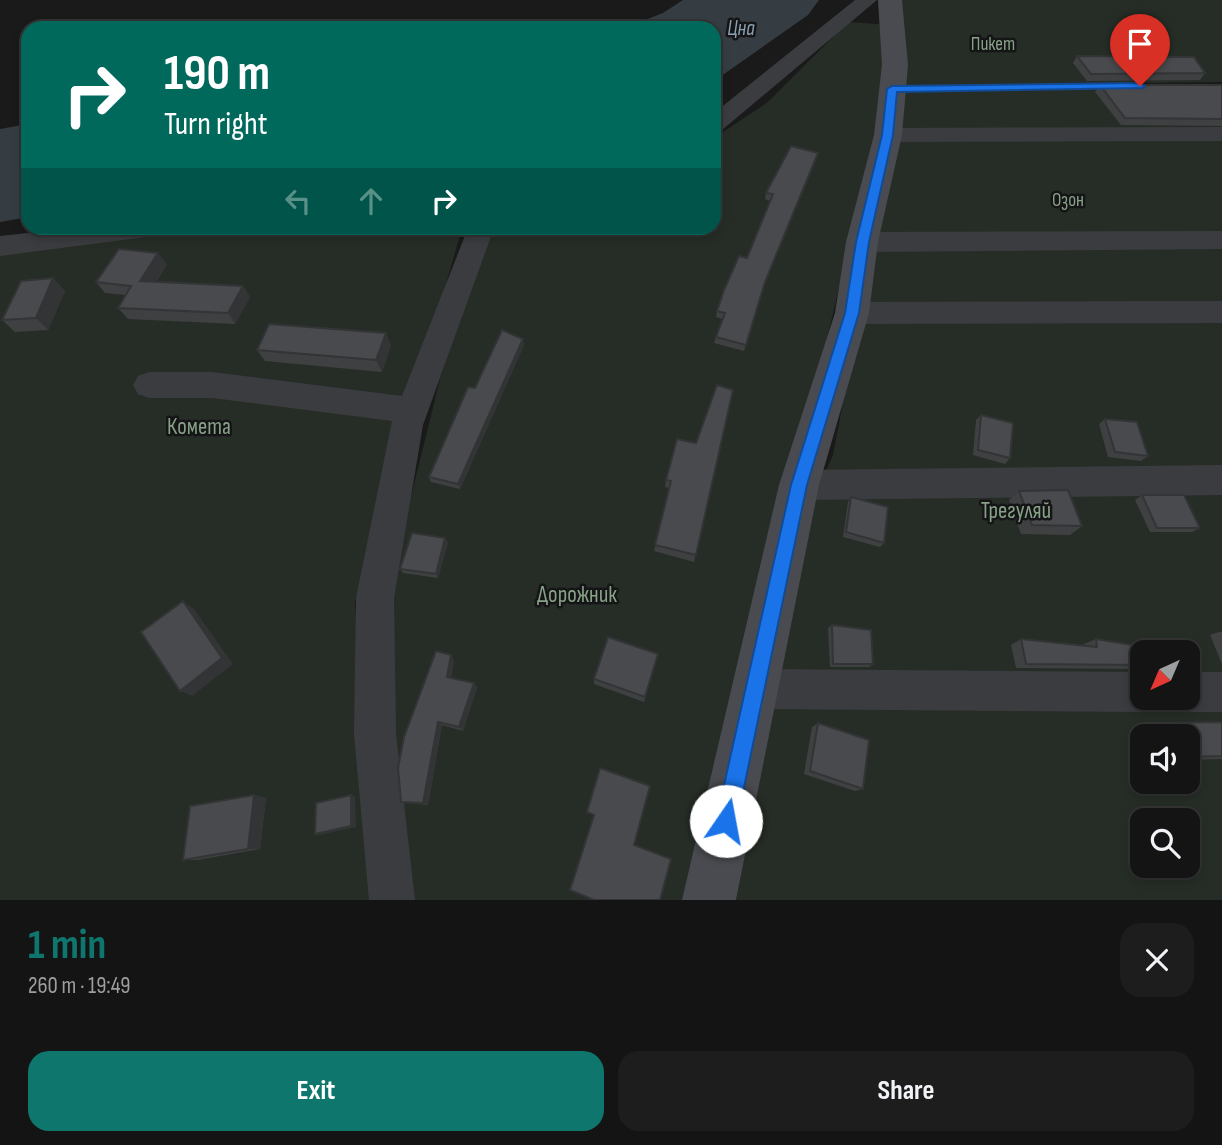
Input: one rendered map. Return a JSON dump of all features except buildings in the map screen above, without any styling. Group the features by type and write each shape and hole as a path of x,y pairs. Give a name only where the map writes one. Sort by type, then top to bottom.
{"street":[{"path":"721,119 867,0"},
{"path":"709,900 799,485 852,313 862,242 888,135 895,65 890,0"},
{"path":"888,135 1222,134"},
{"path":"0,246 89,235"},
{"path":"392,900 375,734 375,598 412,410 478,235"},
{"path":"862,242 1222,240"},
{"path":"852,313 1222,312"},
{"path":"149,386 212,385 412,410"},
{"path":"799,485 1222,480"},
{"path":"755,689 1130,692"},
{"path":"1200,692 1222,692"}],"lane":[{"path":"892,89 1126,86"}],"green space":[{"name":"Пикет","path":"899,0 1222,0 1222,82 901,86"},
{"name":"Дорожник","path":"848,22 878,24 888,29 874,139 695,900 402,900 388,590 440,379 489,235 721,235 721,133 768,102"},
{"name":"Озон","path":"1222,87 1222,310 859,306 901,91"},
{"name":"Комета","path":"76,235 460,235 355,602 372,900 0,900 0,249"},
{"name":"Трегуляй","path":"1222,318 1222,900 736,900 814,499 833,455 859,319"}],"water":[{"name":"Цна","path":"683,0 819,0 808,15 721,76 721,21 643,21 663,13"},
{"path":"21,125 21,218 0,222 0,129"}],"route":[{"path":"726,821 799,485 852,313 862,242 888,135 892,89 1140,86"}]}
